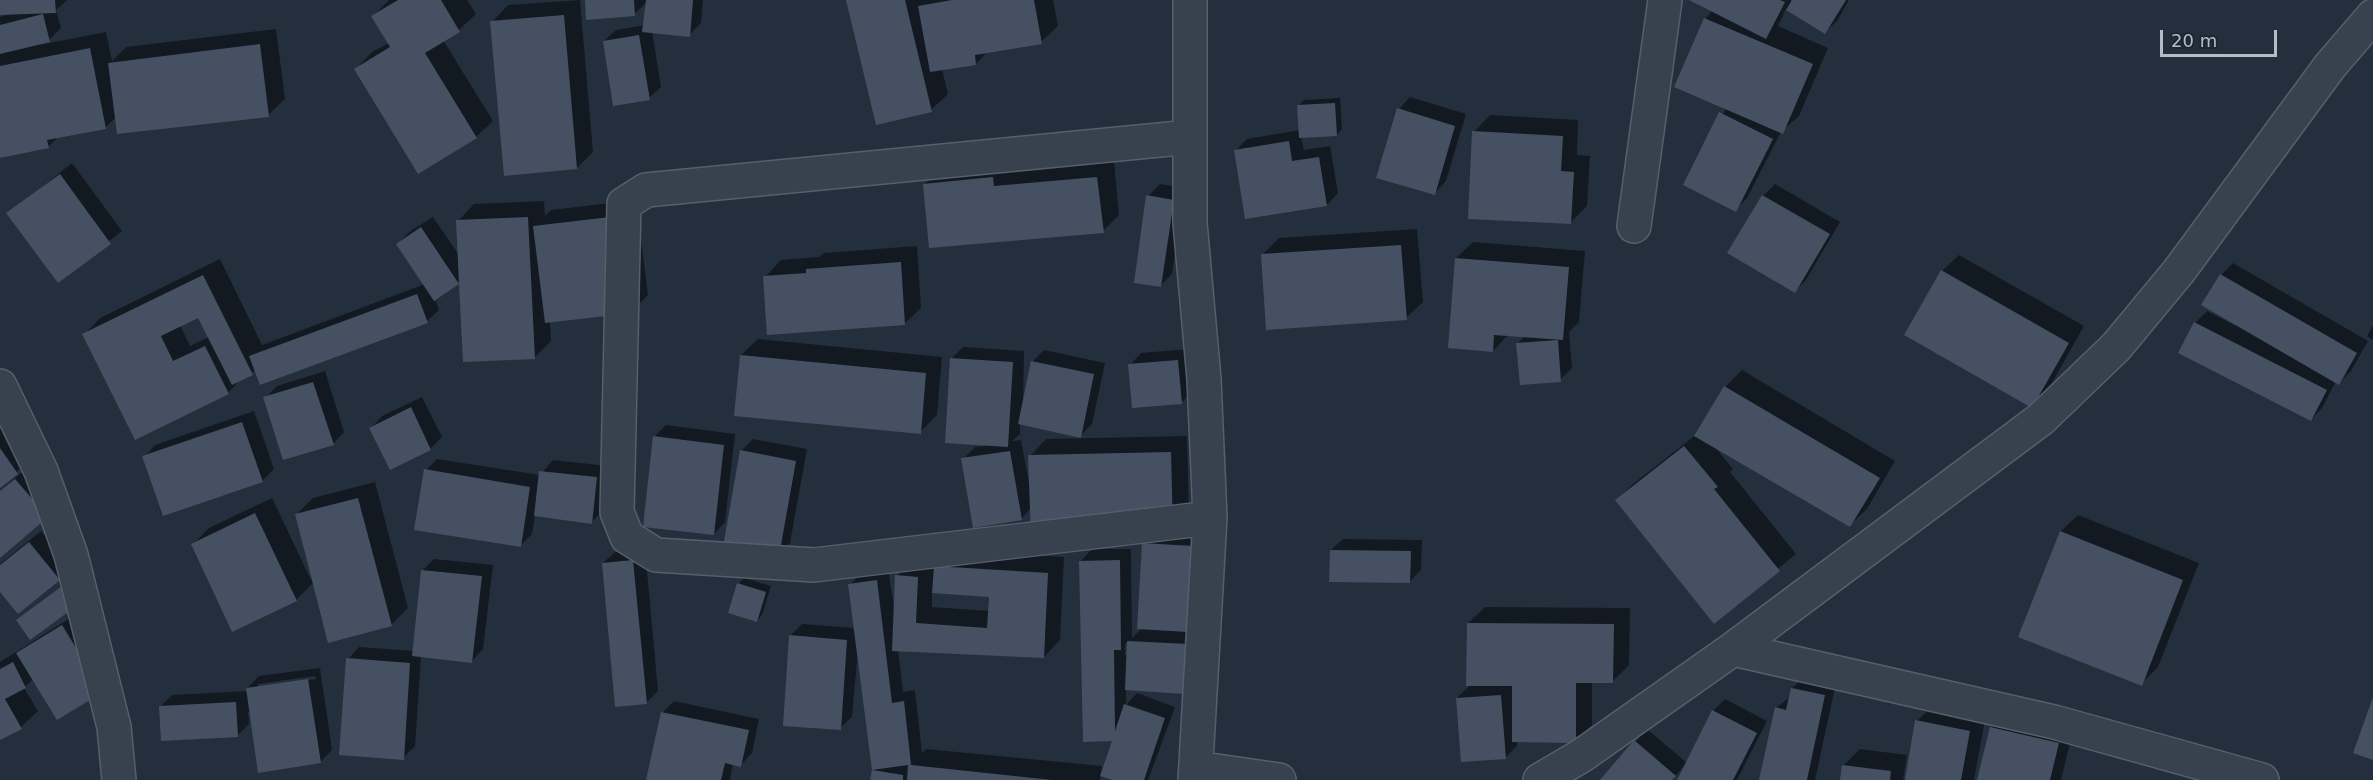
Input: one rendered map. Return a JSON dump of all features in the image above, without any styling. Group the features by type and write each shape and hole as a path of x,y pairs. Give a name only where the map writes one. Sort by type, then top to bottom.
{"street":[{"path":"1190,0 1190,223 1204,379 1210,518 1195,774 1279,780"},
{"path":"1634,226 1665,0"},
{"path":"1540,780 1581,756 1733,649 2041,419 2116,347 2179,271 2330,66 2373,16"},
{"path":"1190,137 646,190 624,204 617,512 627,537 657,555 814,565 1210,518"},
{"path":"0,386 41,471 71,555 114,727 119,780"},
{"path":"1733,649 2054,722 2262,780"}],"building":[{"path":"0,0 55,0 56,13 0,15"},
{"path":"398,0 441,0 460,32 425,53 477,138 418,174 354,69 390,47 371,16"},
{"path":"585,0 634,0 635,16 586,20"},
{"path":"646,0 693,0 690,37 642,32"},
{"path":"846,0 905,0 932,112 876,125"},
{"path":"952,0 1034,0 1042,44 975,55 976,65 930,72 918,6"},
{"path":"1689,0 1780,0 1785,2 1766,39"},
{"path":"1792,0 1846,0 1825,34 1786,10"},
{"path":"43,14 50,42 0,54 0,25"},
{"path":"564,15 577,169 504,176 490,21"},
{"path":"1704,18 1813,64 1783,134 1674,87"},
{"path":"639,35 650,100 613,106 603,41"},
{"path":"260,44 269,117 117,134 108,63"},
{"path":"90,48 106,129 47,140 49,148 0,158 0,66"},
{"path":"1335,103 1337,136 1299,138 1297,105"},
{"path":"1397,108 1455,126 1435,195 1376,178"},
{"path":"1719,112 1773,139 1736,212 1683,185"},
{"path":"1472,131 1563,136 1561,171 1574,172 1571,224 1468,219"},
{"path":"1289,141 1292,161 1319,157 1327,206 1245,219 1234,150"},
{"path":"60,174 111,244 58,283 6,213"},
{"path":"993,177 994,186 1097,177 1104,233 929,248 923,184"},
{"path":"1146,195 1174,200 1161,287 1134,283"},
{"path":"1762,195 1830,234 1795,293 1727,253"},
{"path":"619,216 632,313 545,323 533,226"},
{"path":"528,217 535,359 463,362 456,220"},
{"path":"421,227 459,284 434,301 396,244"},
{"path":"1401,245 1407,320 1266,330 1261,254"},
{"path":"1455,258 1569,267 1563,340 1494,335 1493,352 1448,348"},
{"path":"901,262 905,325 767,335 763,276 806,273 806,269"},
{"path":"1941,270 2069,343 2032,408 1904,335"},
{"path":"2220,274 2357,353 2339,385 2201,305"},
{"path":"203,275 253,375 232,385 198,318 161,336 173,361 205,346 229,394 135,440 82,334"},
{"path":"417,294 428,323 260,385 249,356"},
{"path":"2194,322 2327,390 2311,421 2178,353"},
{"path":"1558,340 1561,382 1520,385 1516,343"},
{"path":"740,355 926,373 921,434 734,416"},
{"path":"950,358 1013,362 1008,447 945,443"},
{"path":"1178,360 1182,404 1132,408 1128,364"},
{"path":"1031,361 1094,374 1081,438 1018,424"},
{"path":"313,382 334,445 283,460 263,397"},
{"path":"1724,386 1880,478 1850,527 1694,436"},
{"path":"411,407 431,450 390,470 369,428"},
{"path":"242,422 263,482 163,516 142,456"},
{"path":"653,436 724,445 714,535 643,527"},
{"path":"1684,446 1718,487 1714,489 1780,571 1714,624 1615,500"},
{"path":"0,448 18,474 0,488"},
{"path":"740,450 796,461 779,556 723,547"},
{"path":"1010,451 1022,520 973,528 961,458"},
{"path":"1171,452 1173,534 1031,537 1028,455"},
{"path":"424,469 530,487 521,547 414,530"},
{"path":"539,471 597,477 592,524 534,516"},
{"path":"15,479 48,517 0,558 0,491"},
{"path":"358,498 392,626 328,643 295,514"},
{"path":"255,513 297,601 232,632 191,544"},
{"path":"2060,531 2183,580 2142,686 2018,637"},
{"path":"29,542 60,580 18,614 0,592 0,565"},
{"path":"1142,543 1193,546 1188,632 1137,629"},
{"path":"1330,550 1411,551 1410,583 1329,582"},
{"path":"633,560 647,704 615,707 602,563"},
{"path":"1120,560 1121,650 1114,650 1115,731 1124,704 1165,718 1144,780 1113,780 1100,776 1112,741 1083,742 1079,561"},
{"path":"934,566 1048,573 1044,658 892,651 895,575 918,577 916,623 987,628 989,597 932,593"},
{"path":"421,570 482,576 472,663 412,656"},
{"path":"877,580 892,703 904,701 911,765 1052,780 907,780 908,765 872,770 848,584"},
{"path":"737,583 766,592 757,622 728,613"},
{"path":"65,584 79,604 30,640 16,620"},
{"path":"1467,623 1614,624 1613,683 1576,683 1576,743 1512,742 1512,686 1466,686"},
{"path":"62,625 103,692 57,720 16,653"},
{"path":"789,635 847,640 841,730 783,726"},
{"path":"1127,641 1188,644 1185,694 1125,690"},
{"path":"346,658 410,663 404,760 339,755"},
{"path":"13,662 26,688 5,699 22,729 0,740 0,669"},
{"path":"308,679 321,763 258,773 246,688"},
{"path":"1791,688 1825,695 1807,780 1759,780 1775,707 1786,710"},
{"path":"1501,695 1506,759 1461,762 1456,698"},
{"path":"2373,697 2373,760 2353,753"},
{"path":"236,702 238,737 161,741 159,706"},
{"path":"1712,710 1757,733 1733,780 1677,780"},
{"path":"661,712 749,730 741,767 725,763 721,780 646,780"},
{"path":"1915,720 1970,731 1961,780 1905,780"},
{"path":"1990,727 2059,743 2050,780 1977,780"},
{"path":"1634,740 1676,776 1672,780 1600,780"},
{"path":"1842,765 1891,771 1890,780 1840,780"},
{"path":"872,770 903,775 903,780 870,780"}]}
